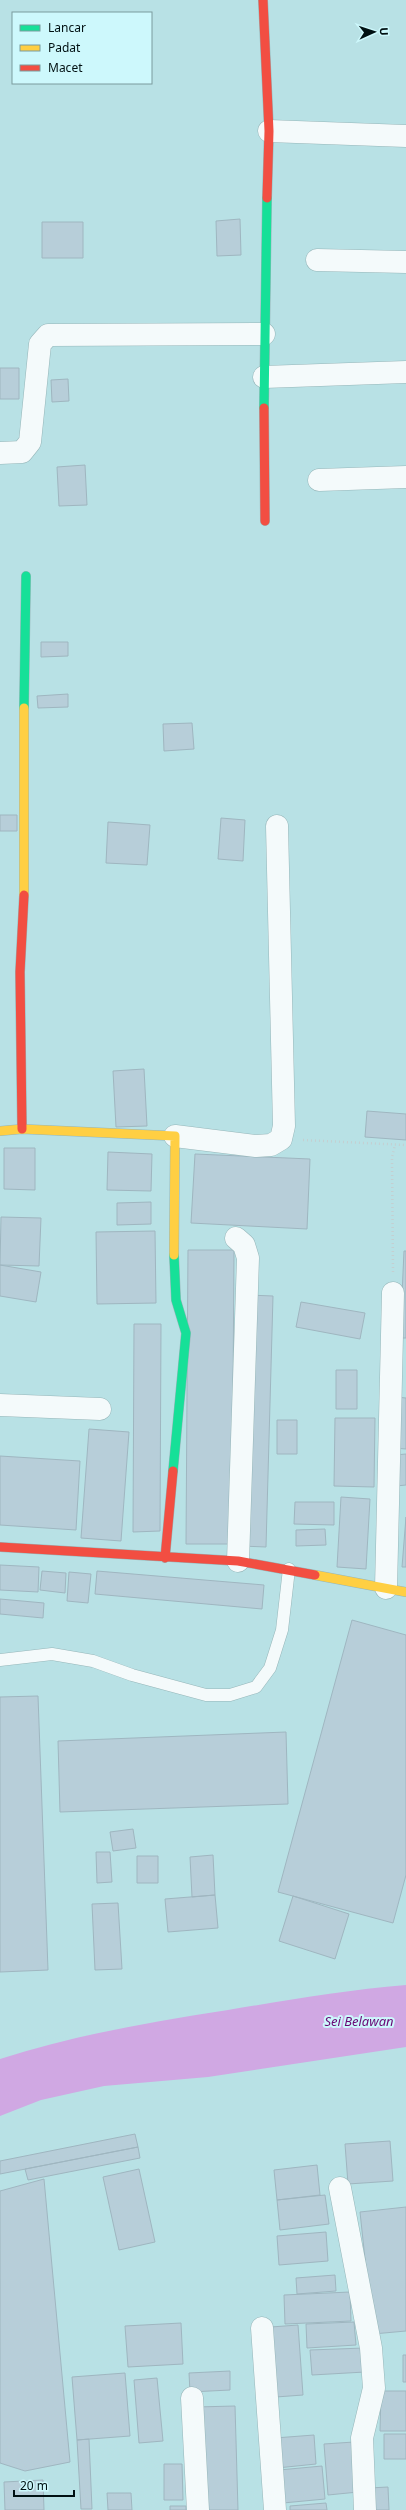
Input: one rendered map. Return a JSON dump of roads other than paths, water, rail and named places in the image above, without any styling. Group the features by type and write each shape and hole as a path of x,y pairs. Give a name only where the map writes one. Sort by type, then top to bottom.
{"street":[{"path":"263,0 269,131 264,334 265,521"},
{"path":"269,131 406,136"},
{"path":"318,260 406,262"},
{"path":"0,453 22,452 30,442 40,344 48,336 264,334"},
{"path":"264,376 406,372"},
{"path":"319,480 406,477"},
{"path":"22,1129 20,972 24,914 26,806 24,682 26,576"},
{"path":"0,1131 22,1129 175,1136 256,1146 271,1145 281,1139 284,1126 277,826"},
{"path":"165,1558 186,1333 176,1300 173,1245 175,1136"},
{"path":"236,1238 244,1245 248,1258 238,1561"},
{"path":"0,1547 165,1558 238,1561 396,1590 393,1293"},
{"path":"0,1404 100,1409"},
{"path":"340,2188 371,2348 374,2388 362,2438 365,2510"},
{"path":"262,2328 275,2510"},
{"path":"192,2398 198,2510"}],"lane":[{"path":"0,1660 52,1654 93,1661 132,1675 206,1695 230,1695 256,1687 270,1668 282,1630 288,1569"}],"water":[{"name":"Sei Belawan","path":"406,1985 406,2047 208,2077 104,2086 41,2100 0,2116 0,2059 28,2050 84,2036 142,2024 317,1996"}]}
